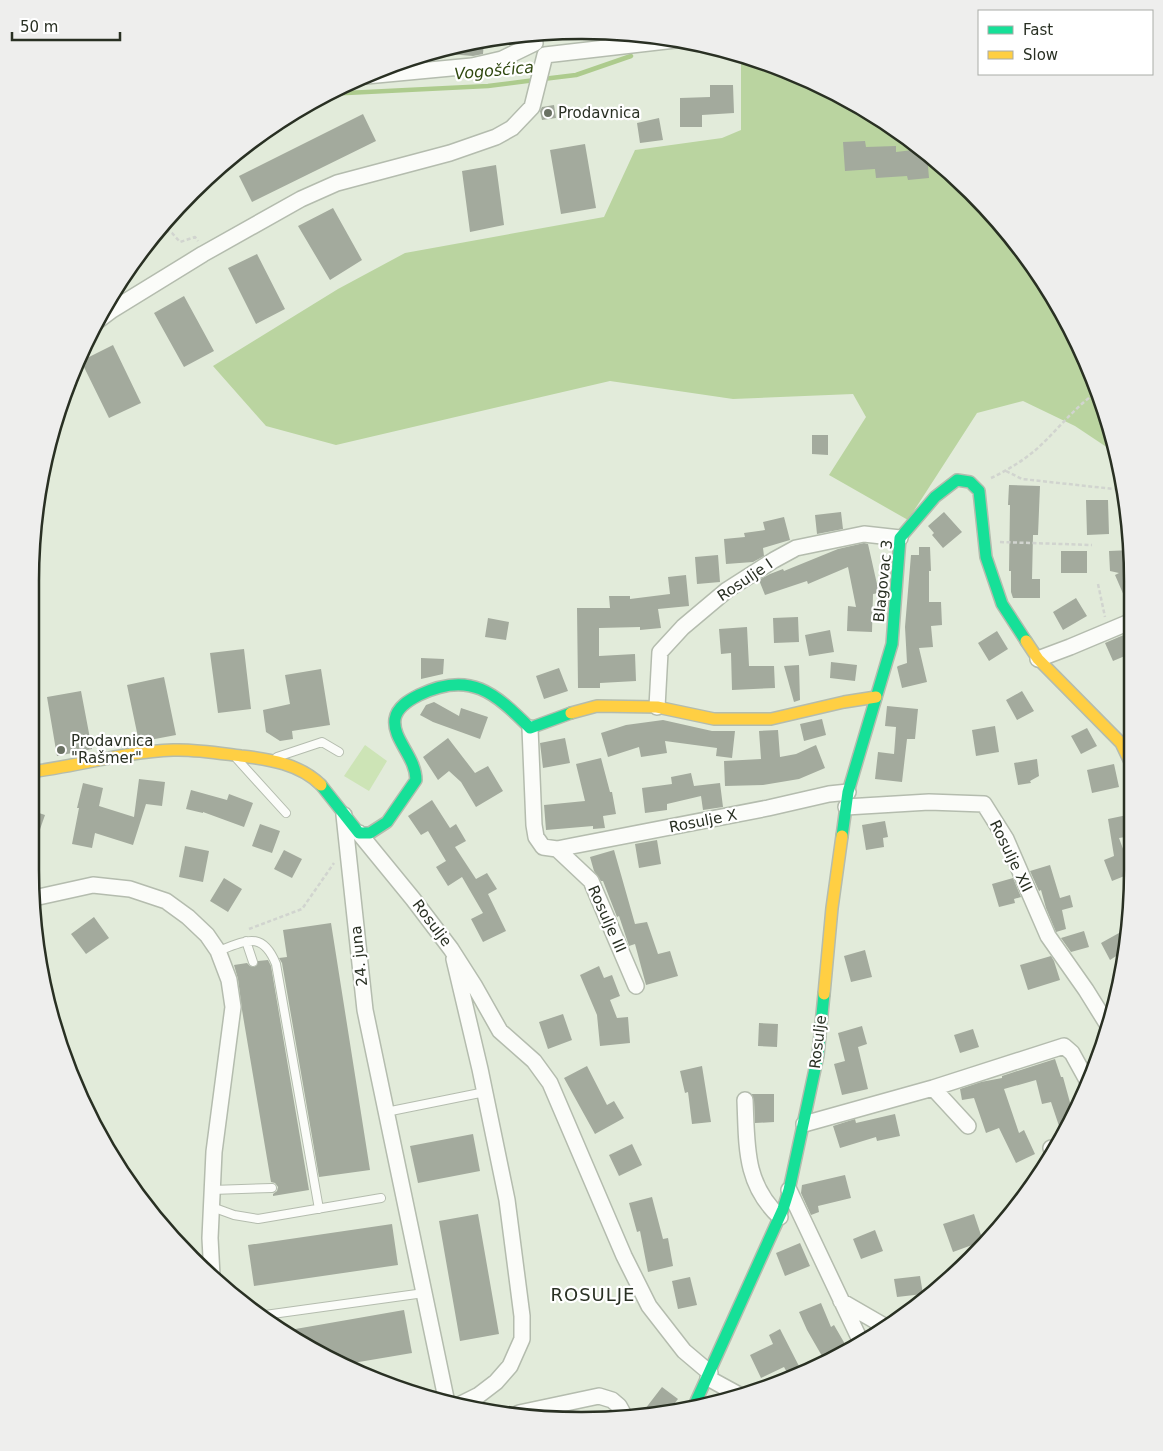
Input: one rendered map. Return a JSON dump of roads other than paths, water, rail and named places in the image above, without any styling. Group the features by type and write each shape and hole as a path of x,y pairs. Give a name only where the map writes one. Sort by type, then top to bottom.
{"street":[{"path":"110,311 202,254 301,199 337,183 450,153 496,137 512,128 532,107 544,61 534,41"},
{"path":"392,74 472,66 502,59 527,42"},
{"path":"544,61 654,43"},
{"name":"Blagovac 3","path":"876,697 892,644 900,538 935,497 957,480 962,479 976,486 979,490 986,557 1002,604 1038,658"},
{"name":"Rosulje I","path":"657,707 660,652 683,627 727,590 796,548 864,534 900,538"},
{"path":"1124,624 1038,658 1121,743 1124,749"},
{"path":"39,771 110,757 173,750 270,759 296,768 320,783 359,833 370,833 387,822 416,780 417,773 414,764 398,736 395,721 397,712 414,697 448,685 482,688 504,702 530,728 597,706 657,707 714,719 771,719 844,702 876,697"},
{"name":"Rosulje","path":"697,1400 780,1217 789,1190 818,1055 832,908 847,800 876,697"},
{"name":"Rosulje III","path":"530,728 536,837 543,847 557,848 591,882 636,986"},
{"name":"Rosulje X","path":"557,848 768,808 828,794 847,800"},
{"name":"Rosulje XII","path":"847,800 984,804 1006,839 1048,936 1103,1018"},
{"name":"24. juna","path":"344,815 365,1010 445,1395"},
{"name":"Rosulje","path":"359,833 451,949 500,1031 534,1061 550,1083 624,1256 649,1306 684,1351 709,1376"},
{"path":"40,897 93,885 130,889 166,901 188,917 207,935 218,951 229,980 233,1007 214,1152 210,1238 211,1266"},
{"path":"451,949 485,1092 507,1200 522,1316 522,1339 510,1366 496,1382 468,1400"},
{"path":"804,1124 933,1088 1064,1046 1072,1053 1084,1075"},
{"path":"933,1088 968,1126"},
{"path":"745,1100 747,1154 754,1182 770,1209 780,1217"},
{"path":"789,1190 858,1337"},
{"path":"841,1301 879,1323"},
{"path":"709,1376 732,1391"},
{"path":"533,1410 599,1396 612,1400 622,1411"}],"lane":[{"path":"270,759 322,742 339,752"},
{"path":"234,756 286,813"},
{"path":"218,951 246,941 257,942 265,944 276,964 310,1178 318,1209"},
{"path":"246,941 253,962"},
{"path":"386,1112 485,1092"},
{"path":"212,1190 272,1188"},
{"path":"212,1207 234,1216 258,1219 381,1198"},
{"path":"272,1315 424,1292"}],"waterway":[{"name":"Vogošćica","path":"543,79 576,75 631,56"},
{"name":"Vogošćica","path":"345,93 488,86 535,80"}],"place":[{"name":"Prodavnica","path":"548,113"},
{"name":"Prodavnica \"Rašmer\"","path":"61,750"}],"district":[{"name":"ROSULJE","path":"593,1295"}]}
